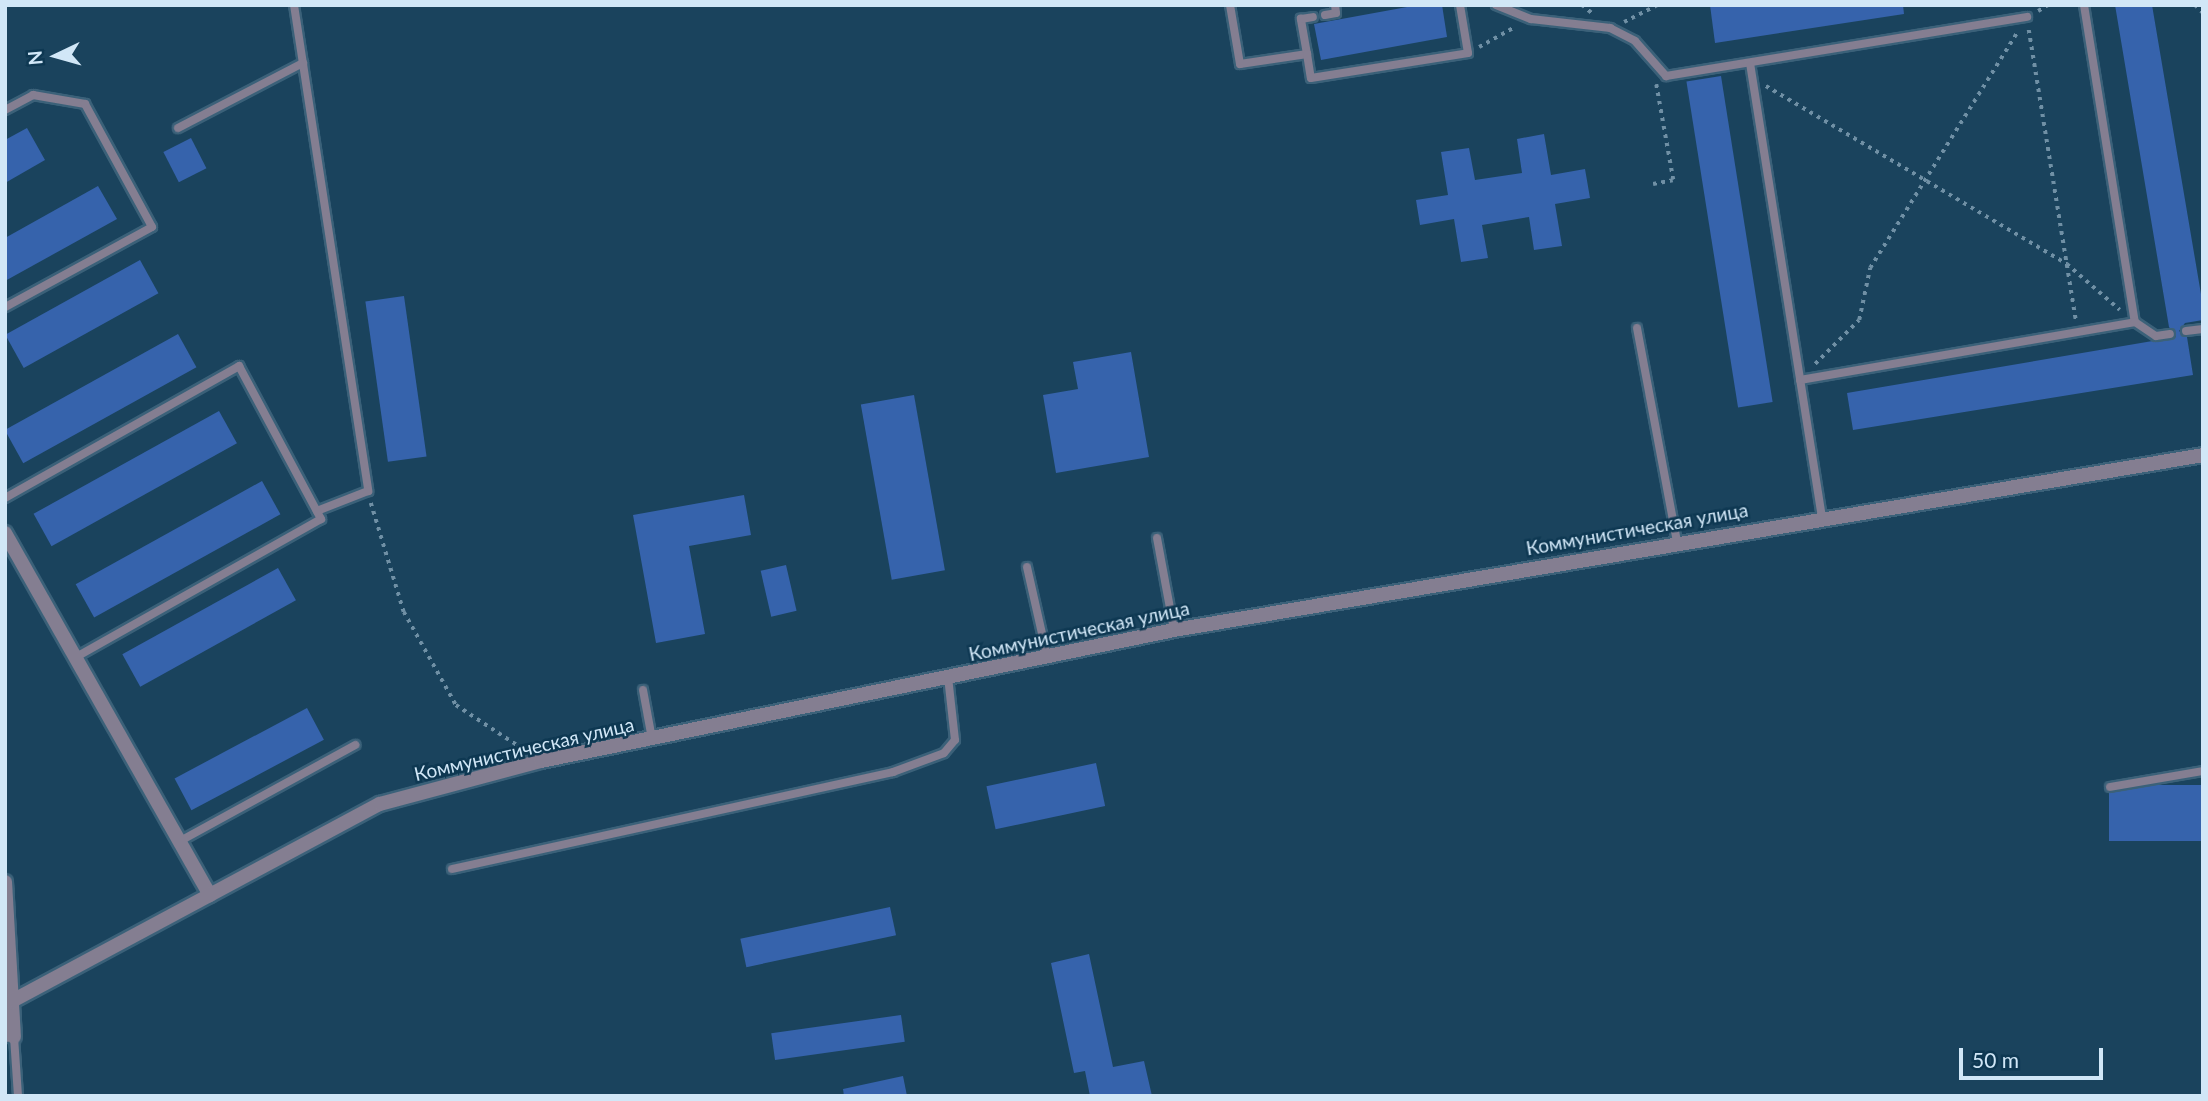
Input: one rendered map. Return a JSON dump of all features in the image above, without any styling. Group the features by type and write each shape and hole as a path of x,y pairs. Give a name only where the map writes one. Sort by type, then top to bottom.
{"street":[{"name":"Коммунистическая улица","path":"12,1001 380,804 541,761 1174,630 2203,454"},
{"path":"5,533 210,895"},
{"path":"5,882 12,1001 10,1037"}],"lane":[{"path":"294,5 368,491 317,511"},
{"path":"1230,5 1240,64 1307,54"},
{"path":"1325,15 1336,13 1335,5"},
{"path":"1313,17 1301,19 1311,78 1468,53 1461,5"},
{"path":"1496,5 1531,19 1610,28 1635,41 1667,76 2027,17"},
{"path":"2084,5 2135,323"},
{"path":"178,128 303,63"},
{"path":"1750,63 1822,518"},
{"path":"5,110 33,95 85,104 152,227 5,307"},
{"path":"1800,380 2135,323 2156,336 2170,334"},
{"path":"1637,328 1677,542"},
{"path":"2186,331 2203,329"},
{"path":"5,498 239,366 321,519 76,657"},
{"path":"1157,538 1174,630"},
{"path":"1027,567 1047,656"},
{"path":"452,869 893,772 944,753 955,740 948,677"},
{"path":"643,690 652,738"},
{"path":"180,841 355,744"},
{"path":"2109,787 2203,771"},
{"path":"10,1037 18,1096"}],"path":[{"path":"1610,28 1658,5"},
{"path":"1800,380 1859,320 1870,268 2027,17 2048,5"},
{"path":"2195,5 2203,13"},
{"path":"2027,17 2078,332"},
{"path":"1468,53 1531,19"},
{"path":"1652,60 1673,180 1653,184"},
{"path":"1752,78 2067,264 2135,323"},
{"path":"368,491 404,612 456,705 541,761"}],"building":[{"path":"1418,5 1442,5 1447,37 1321,60 1314,24"},
{"path":"1710,5 1903,5 1904,14 1715,43"},
{"path":"2115,5 2152,5 2203,306 2203,320 2185,323 2179,331 2187,337 2193,375 1853,430 1847,393 2176,337 2169,327"},
{"path":"1721,76 1773,402 1738,407 1686,81"},
{"path":"27,128 45,160 5,183 5,140"},
{"path":"1544,134 1551,175 1585,169 1590,198 1555,204 1562,246 1534,250 1529,217 1482,225 1488,258 1461,262 1454,219 1420,225 1416,200 1448,195 1441,152 1469,148 1475,180 1522,173 1517,139"},
{"path":"191,138 206,168 179,182 163,152"},
{"path":"98,186 117,219 5,281 5,238"},
{"path":"140,260 158,293 24,368 5,335"},
{"path":"404,296 427,456 388,462 365,301"},
{"path":"178,334 196,367 23,463 5,430"},
{"path":"1131,352 1149,457 1056,473 1043,395 1078,389 1073,362"},
{"path":"914,395 945,570 892,580 861,404"},
{"path":"219,411 237,443 52,546 34,514"},
{"path":"262,481 280,514 94,617 76,584"},
{"path":"744,495 751,535 689,546 705,634 656,643 633,515"},
{"path":"786,565 797,611 771,617 761,571"},
{"path":"278,568 296,600 140,687 122,654"},
{"path":"307,708 324,740 191,810 175,778"},
{"path":"1096,763 1105,806 996,829 986,786"},
{"path":"2109,785 2203,785 2203,841 2109,841"},
{"path":"890,907 896,935 746,967 740,939"},
{"path":"1089,954 1113,1067 1144,1061 1152,1096 1090,1096 1085,1071 1074,1073 1051,963"},
{"path":"901,1015 905,1042 775,1060 771,1033"},
{"path":"903,1076 907,1096 844,1096 843,1089"}]}
